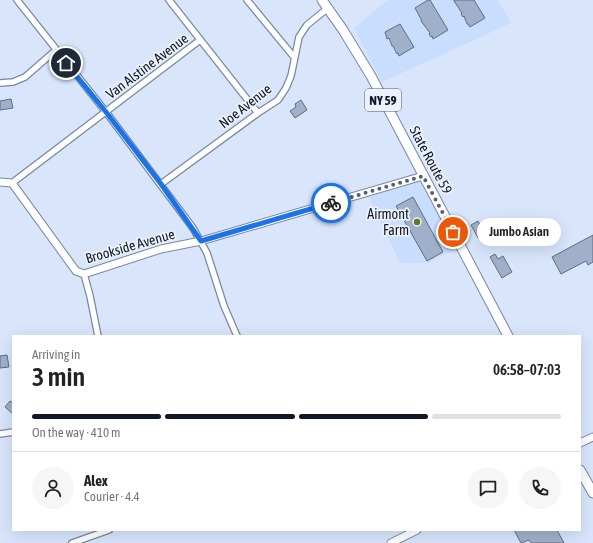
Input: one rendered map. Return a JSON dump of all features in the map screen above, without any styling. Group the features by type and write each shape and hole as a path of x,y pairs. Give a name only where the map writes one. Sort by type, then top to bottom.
{"main road":[{"name":"State Route 59","path":"322,0 371,76 507,335"},
{"path":"581,472 593,493"}],"street":[{"path":"17,0 161,184 201,241 224,306 237,335"},
{"path":"169,0 258,113"},
{"path":"247,0 294,56"},
{"name":"Noe Avenue","path":"161,184 278,100 286,88 291,76 299,38 307,25 328,8"},
{"name":"Van Alstine Avenue","path":"12,183 200,40"},
{"path":"0,83 13,82 25,77 56,50"},
{"name":"Brookside Avenue","path":"12,183 76,271 84,274 161,249 201,241 423,176"},
{"path":"0,182 12,183"},
{"path":"84,274 98,335"},
{"path":"0,434 12,432"},
{"path":"581,443 593,437"},
{"path":"72,543 106,531"},
{"path":"391,543 415,531"}],"shaded area":[{"path":"388,0 498,0 511,23 382,82 354,28"},
{"path":"421,180 457,248 428,263 400,263 368,195"}],"building":[{"path":"430,0 448,30 433,39 421,21 415,8"},
{"path":"454,0 474,0 485,18 470,27"},
{"path":"400,24 414,47 399,56 392,46 389,38 387,39 385,32"},
{"path":"11,99 13,108 0,110 0,101"},
{"path":"301,100 307,110 295,118 290,111 296,107 295,104"},
{"path":"413,197 443,252 427,261 396,206"},
{"path":"478,221 485,235 478,238 471,225"},
{"path":"593,235 593,262 588,265 586,261 561,274 552,257"},
{"path":"495,254 498,259 503,256 512,272 502,278 490,257"},
{"path":"7,355 9,367 0,368 0,356"},
{"path":"10,401 12,402 12,413 5,407"},
{"path":"515,531 558,531 564,543 531,543 529,540 521,543"}],"way so far":[{"path":"331,203 423,176 453,232"}],"place":[{"name":"Airmont Farm","path":"417,222"},
{"name":"Jumbo Asian","path":"453,232"}],"route":[{"path":"66,63 106,112 161,184 201,241 331,203"}]}
